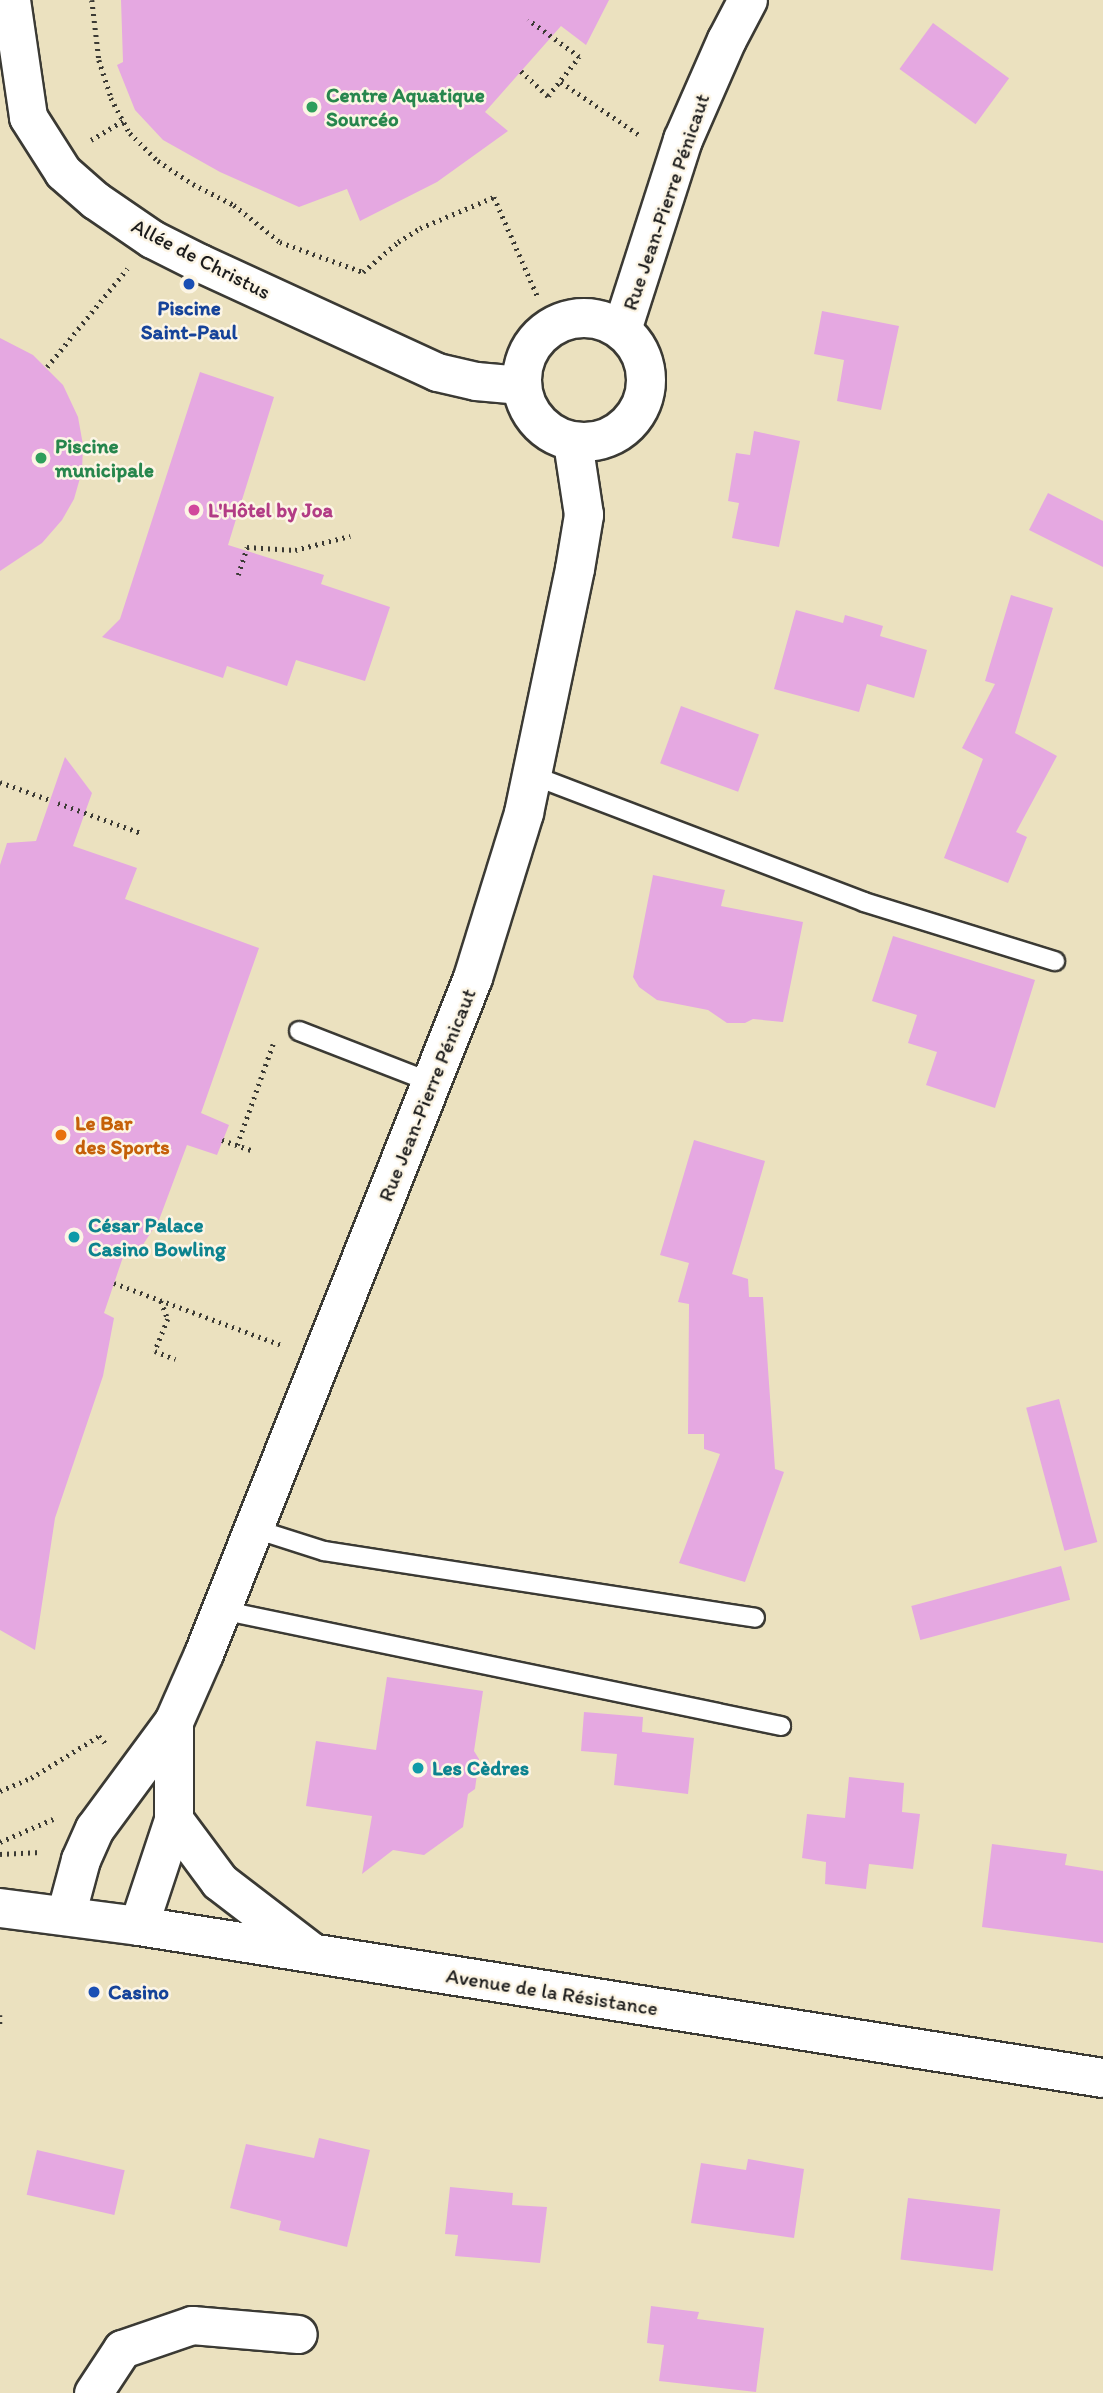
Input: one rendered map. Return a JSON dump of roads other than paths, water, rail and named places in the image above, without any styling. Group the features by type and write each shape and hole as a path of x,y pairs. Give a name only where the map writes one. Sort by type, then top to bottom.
{"street":[{"name":"Allée de Christus","path":"11,0 27,117 63,172 95,200 152,239 437,372 476,381 521,386"},
{"name":"Rue Jean-Pierre Pénicaut","path":"622,330 683,140 727,40 748,0"},
{"path":"586,318 595,318 622,330 636,344 645,364 647,384 642,405 631,422 614,435 594,442 573,442 554,436 537,423 526,406 521,386 525,357 541,333 566,319 586,318"},
{"name":"Rue Jean-Pierre Pénicaut","path":"65,1916 81,1860 95,1829 174,1722 255,1529 320,1358 433,1083 473,978 524,813 584,515 573,442"},
{"name":"Rue Jean-Pierre Pénicaut","path":"139,1926 174,1821 174,1722"},
{"path":"174,1821 220,1882 315,1954"},
{"name":"Avenue de la Résistance","path":"0,1908 139,1926 1103,2078"},
{"path":"93,2393 122,2349 192,2325 298,2334"}],"lane":[{"path":"532,775 864,902 1055,961"},
{"path":"299,1031 433,1083"},
{"path":"255,1529 324,1551 755,1618"},
{"path":"222,1610 781,1726"}],"place":[{"name":"Centre Aquatique Sourcéo","path":"312,107"},
{"name":"Piscine Saint-Paul","path":"189,284"},
{"name":"Piscine municipale","path":"41,458"},
{"name":"L'Hôtel by Joa","path":"194,510"},
{"name":"Le Bar des Sports","path":"61,1135"},
{"name":"César Palace Casino Bowling","path":"74,1237"},
{"name":"Les Cèdres","path":"418,1768"},
{"name":"Casino","path":"94,1992"}]}
